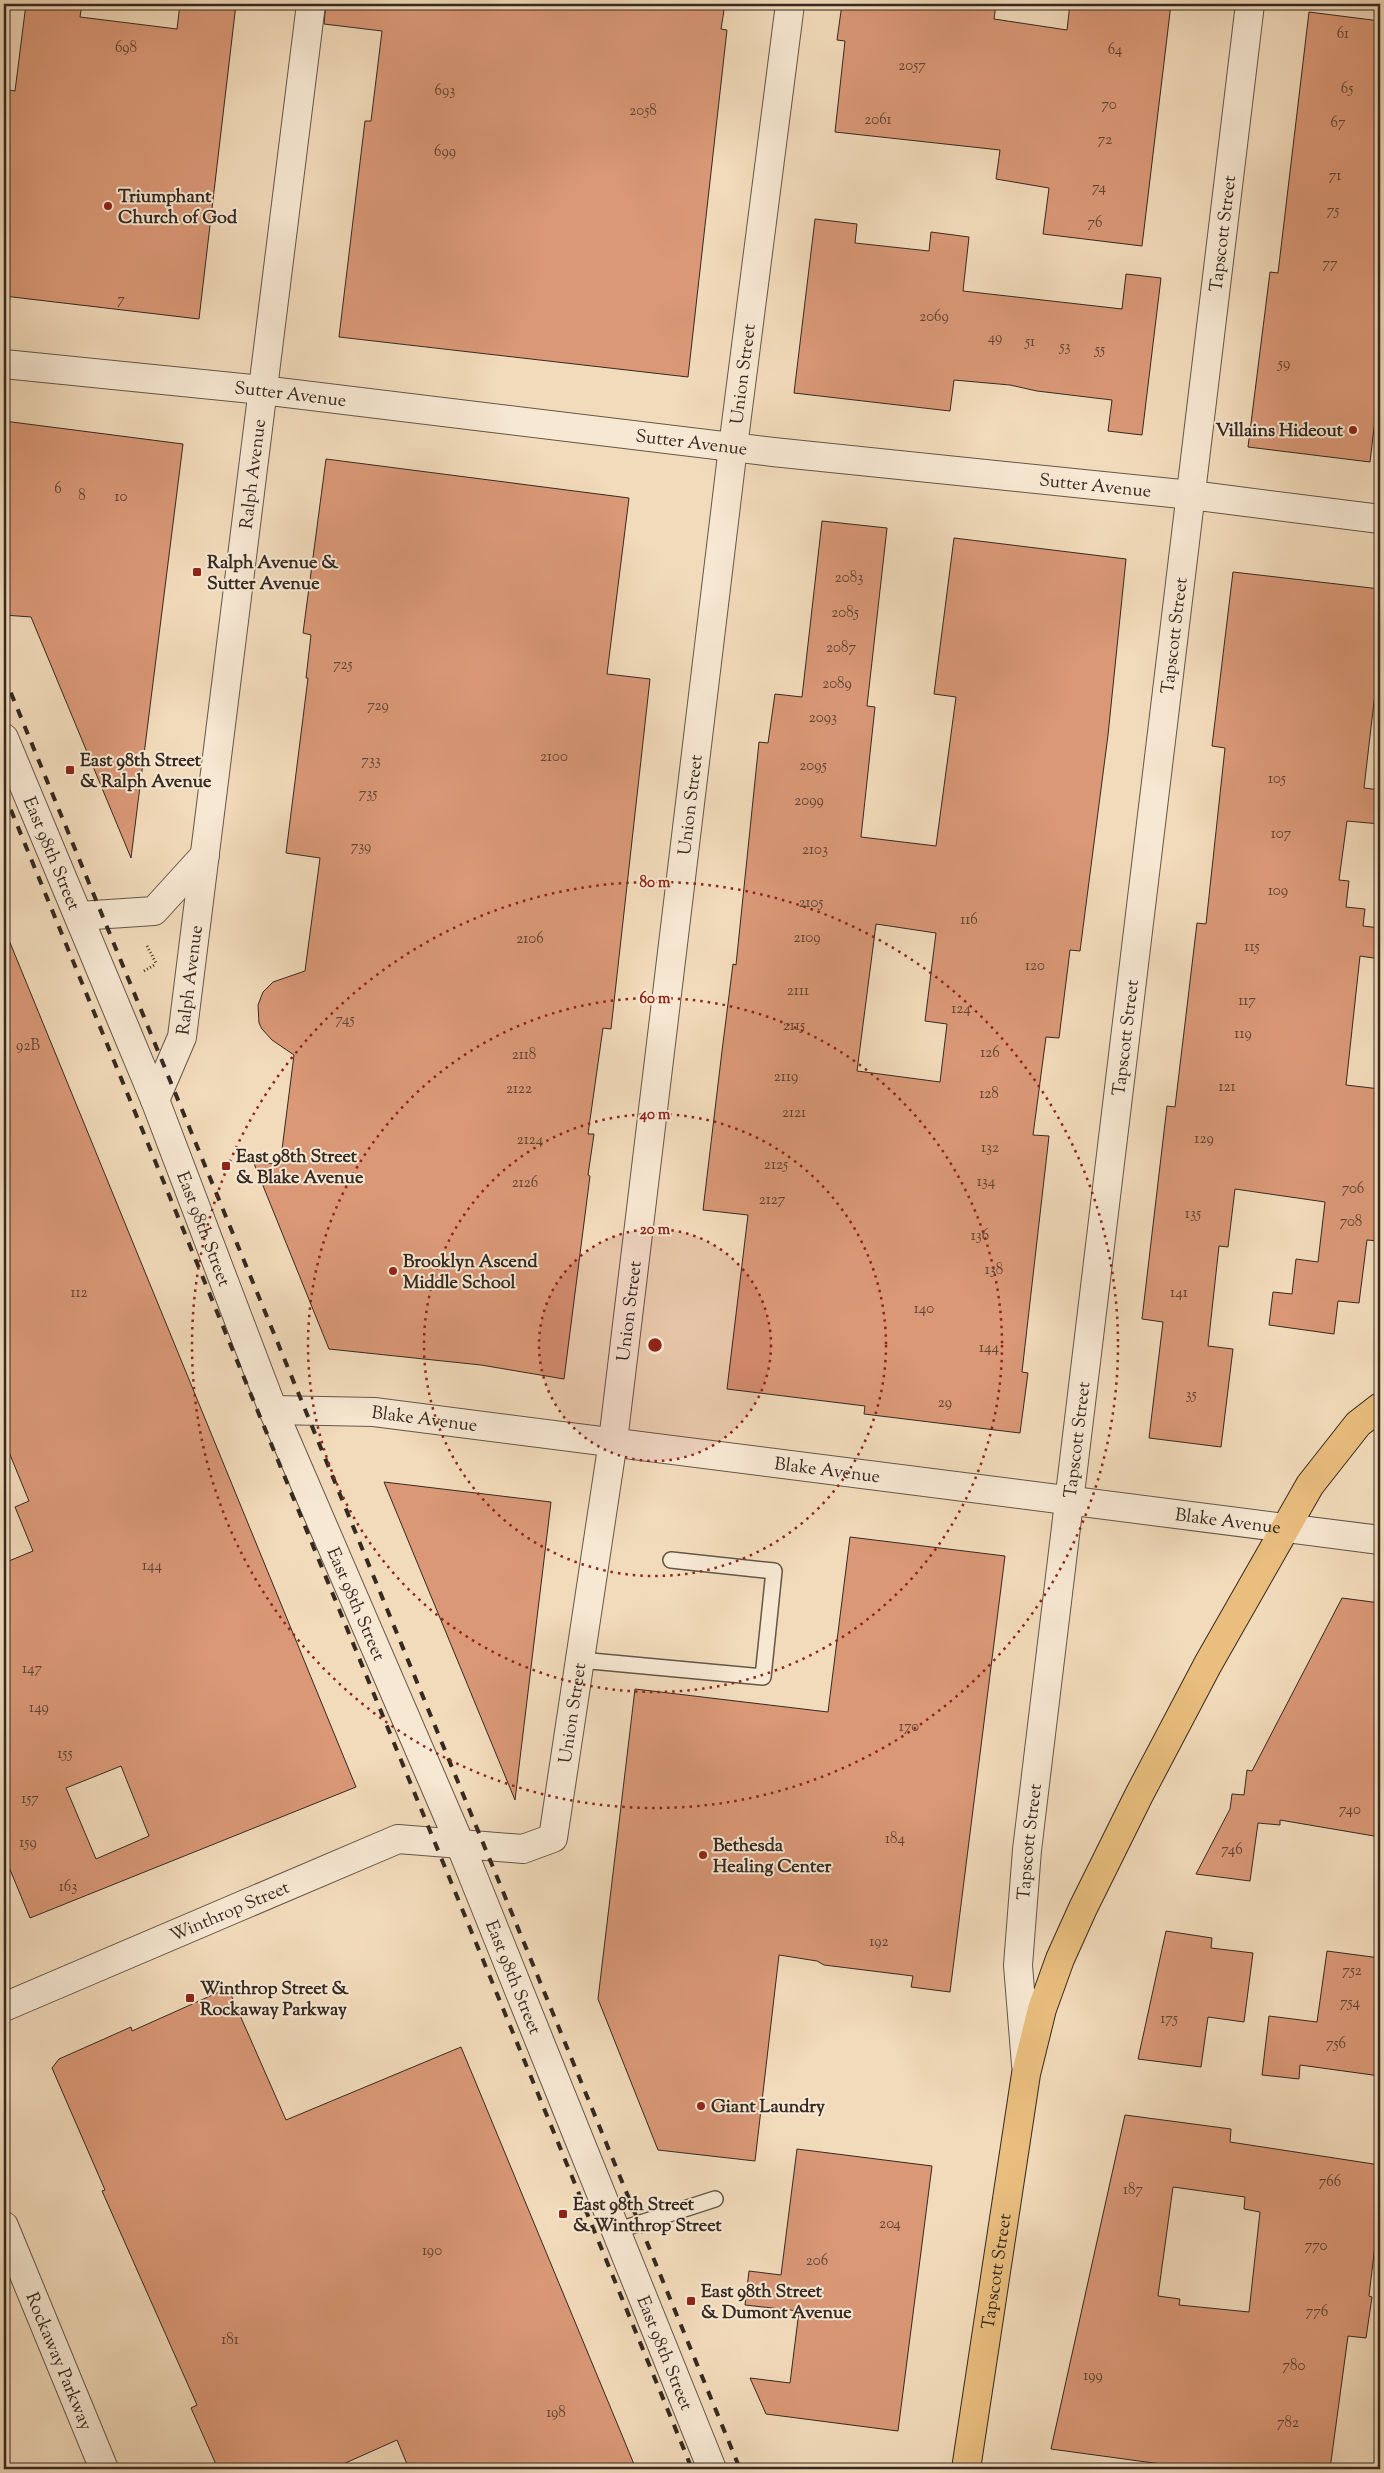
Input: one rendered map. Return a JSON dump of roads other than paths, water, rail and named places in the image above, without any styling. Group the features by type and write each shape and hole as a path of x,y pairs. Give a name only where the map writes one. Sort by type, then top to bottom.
{"main road":[{"name":"Tapscott Street","path":"966,2469 1026,2074 1042,2009 1082,1908 1208,1664 1310,1485 1358,1424 1380,1407"}],"street":[{"name":"Ralph Avenue","path":"155,1100 182,1036 311,4"},
{"name":"Union Street","path":"460,1844 523,1849 553,1838 613,1441 733,447 790,4"},
{"name":"Tapscott Street","path":"1026,2074 1018,1965 1027,1850 1250,4"},
{"name":"Sutter Avenue","path":"4,364 262,390 733,447 1191,495 1380,519"},
{"name":"East 98th Street","path":"4,738 155,1100 272,1410 460,1844 712,2469"},
{"path":"79,916 154,911 205,855"},
{"name":"Blake Avenue","path":"272,1410 374,1412 1380,1540"},
{"name":"Winthrop Street","path":"4,2007 398,1839 460,1844"},
{"name":"Rockaway Parkway","path":"4,2226 104,2469"}],"lane":[{"path":"580,1660 763,1677 774,1571 671,1560"},
{"path":"616,2231 715,2200"}],"railway":[{"path":"4,676 740,2469"},
{"path":"4,793 692,2469"}],"place":[{"name":"Triumphant Church of God","path":"108,206"},
{"name":"Villains Hideout","path":"1353,430"},
{"name":"Ralph Avenue & Sutter Avenue","path":"197,572"},
{"name":"East 98th Street & Ralph Avenue","path":"70,770"},
{"name":"East 98th Street & Blake Avenue","path":"226,1166"},
{"name":"Brooklyn Ascend Middle School","path":"393,1271"},
{"name":"Bethesda Healing Center","path":"703,1855"},
{"name":"Winthrop Street & Rockaway Parkway","path":"190,1998"},
{"name":"Giant Laundry","path":"701,2106"},
{"name":"East 98th Street & Winthrop Street","path":"563,2214"},
{"name":"East 98th Street & Dumont Avenue","path":"691,2301"}]}
